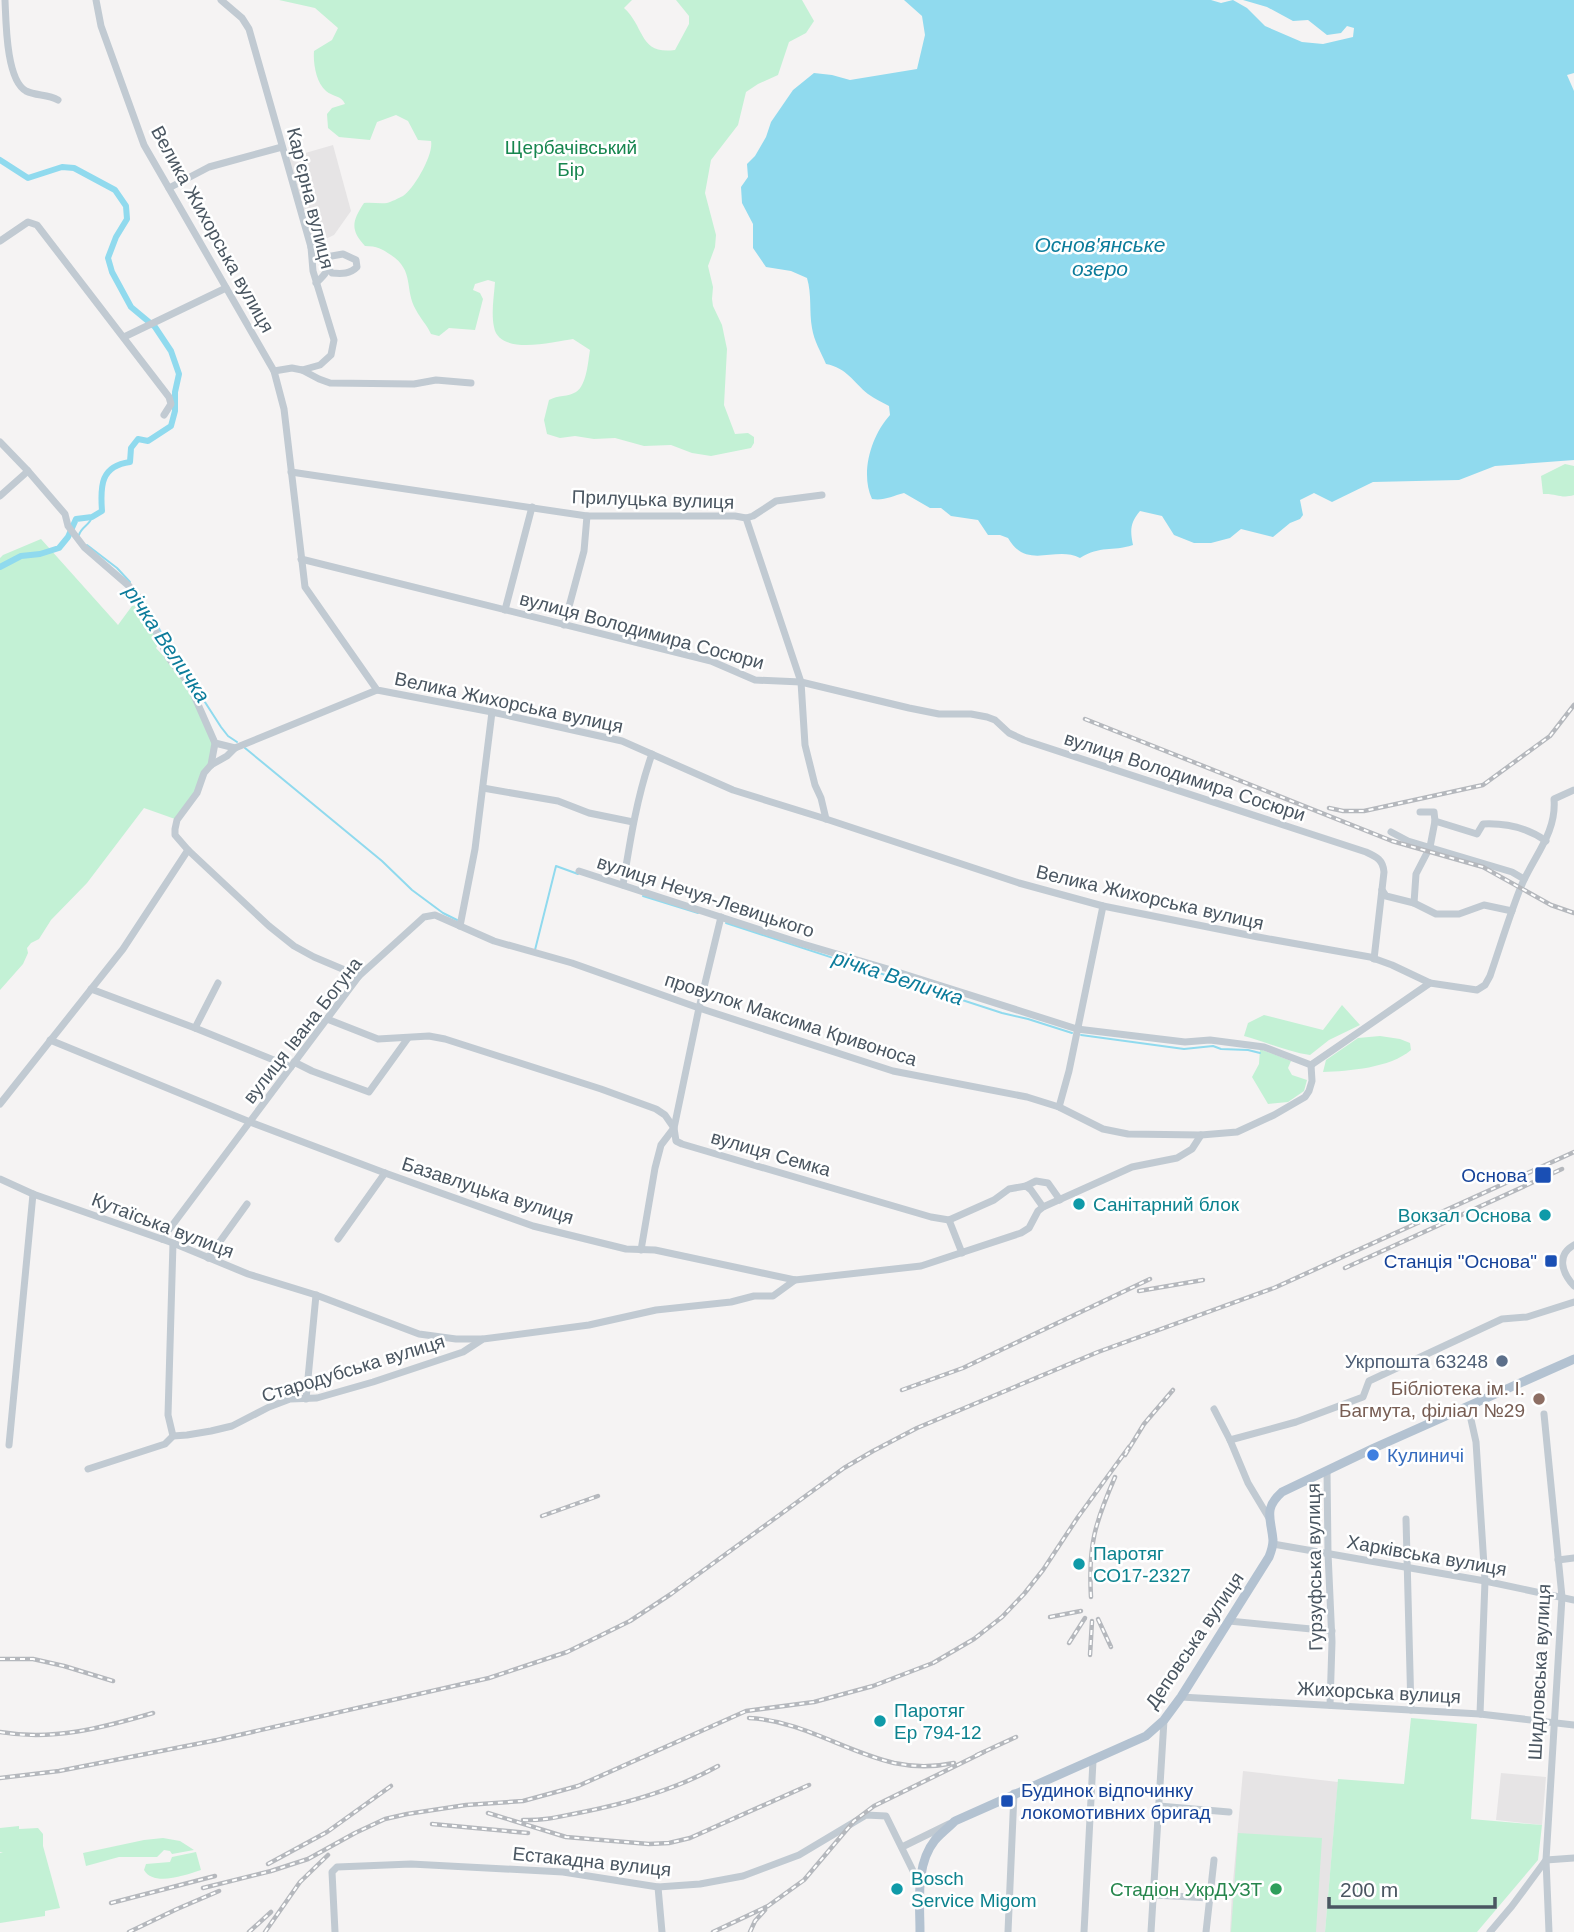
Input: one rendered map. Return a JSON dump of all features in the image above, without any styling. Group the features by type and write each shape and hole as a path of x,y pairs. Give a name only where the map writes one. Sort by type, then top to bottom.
{"main road":[{"path":"1273,1544 1269,1509 1274,1499 1282,1492 1574,1359"},
{"name":"Деповська вулиця","path":"956,1821 1146,1736 1164,1720 1181,1697 1269,1558 1273,1544"},
{"path":"920,1932 920,1884 924,1861 934,1842 956,1821"}],"street":[{"path":"5,0 9,59 13,74 22,89 58,100"},
{"name":"Велика Жихорська вулиця","path":"96,0 101,26 144,145 274,371 284,409 304,587 377,690 622,741 733,790 1019,883 1103,906 1374,959 1430,983 1477,990 1485,985 1490,976 1524,879 1546,841 1555,810 1554,799 1574,790"},
{"name":"Кар’єрна вулиця","path":"221,0 242,18 249,29 311,247 316,283 334,340 331,355 320,365 302,370 292,368 274,371"},
{"path":"169,188 209,167 282,147"},
{"path":"0,241 28,222 37,225 169,397 171,404 164,415"},
{"path":"311,247 326,257 343,254 356,260 357,267 343,274 332,274 327,268"},
{"path":"316,283 326,275 326,257"},
{"path":"124,337 226,288"},
{"path":"302,370 330,383 414,384 436,380 471,383"},
{"path":"0,442 65,514 68,526 84,547 141,600 169,657 189,684 215,744 211,765"},
{"path":"0,496 29,471"},
{"name":"Прилуцька вулиця","path":"291,472 587,516 746,518 802,682 805,745 826,819"},
{"path":"746,518 776,501 822,495"},
{"path":"505,610 532,507"},
{"path":"564,625 584,551 587,516"},
{"name":"вулиця Володимира Сосюри","path":"301,559 711,661 755,680 802,682 939,714 987,717 1024,740 1366,852 1383,864 1382,890"},
{"path":"359,976 293,946 188,850 175,835 174,829 177,820 197,793 204,773 234,748 377,690"},
{"path":"460,926 475,849 492,712"},
{"path":"215,744 234,748"},
{"path":"623,885 633,822 652,754"},
{"path":"483,788 558,801 589,813 633,822"},
{"path":"1414,903 1416,874 1430,847 1435,821 1434,812 1420,812"},
{"path":"1435,821 1477,834 1483,824 1499,823 1533,832 1546,841"},
{"path":"1391,832 1408,841 1486,863 1524,879"},
{"path":"0,1104 123,948 188,850"},
{"name":"вулиця Нечуя-Левицького","path":"579,871 1077,1029 1185,1042 1210,1040 1264,1047 1311,1065"},
{"path":"1382,890 1386,896 1414,903 1436,914 1459,914 1484,905 1512,911"},
{"path":"1374,959 1382,890"},
{"path":"1059,1107 1103,906"},
{"name":"вулиця Івана Богуна","path":"162,1239 359,976 430,915 460,926"},
{"path":"642,1250 655,1168 661,1145 674,1128 721,917"},
{"name":"провулок Максима Кривоноса","path":"460,926 494,941 572,963 699,1008 893,1071 1027,1097 1059,1107 1103,1129 1128,1134 1200,1135 1237,1132 1305,1097 1312,1081 1311,1065"},
{"path":"195,1028 218,983"},
{"path":"1311,1065 1430,983"},
{"path":"91,989 369,1093 408,1038"},
{"name":"вулиця Семка","path":"327,1019 378,1040 429,1036 445,1039 601,1089 656,1109 665,1115 674,1128 676,1141 682,1144 949,1220"},
{"name":"Базавлуцька вулиця","path":"50,1040 250,1122 533,1226 626,1249 655,1250 795,1280 921,1266 1021,1233 1029,1228 1043,1207"},
{"path":"1026,1186 1043,1207 1132,1167 1177,1158 1192,1149 1200,1135"},
{"path":"338,1239 385,1173"},
{"name":"Кутаїська вулиця","path":"0,1179 33,1194 173,1243 247,1274 316,1295 419,1334 456,1339 483,1339"},
{"path":"962,1252 949,1220 994,1200 1009,1189 1036,1181 1048,1183 1060,1200"},
{"path":"9,1445 33,1194"},
{"path":"208,1258 247,1204"},
{"path":"173,1243 168,1415 173,1436"},
{"path":"1574,1245 1567,1249 1562,1261 1564,1273 1574,1286"},
{"name":"Стародубська вулиця","path":"88,1469 165,1444 173,1436 232,1426 290,1399 336,1394 416,1368 463,1352 483,1339 589,1325 656,1310 731,1303 754,1296 773,1296 795,1280"},
{"path":"306,1399 316,1295"},
{"path":"1230,1440 1296,1422 1363,1397 1369,1381 1502,1319 1527,1317 1574,1302"},
{"path":"1468,1406 1476,1442 1485,1581 1480,1714"},
{"path":"1214,1409 1248,1483 1269,1518"},
{"name":"Шидловська вулиця","path":"1544,1414 1562,1597 1546,1860 1549,1932"},
{"name":"Гурзуфська вулиця","path":"1327,1471 1332,1631 1330,1705"},
{"path":"1406,1519 1410,1710"},
{"name":"Харківська вулиця","path":"1273,1544 1485,1581 1574,1600"},
{"path":"1558,1560 1574,1558"},
{"path":"1229,1621 1332,1631"},
{"name":"Жихорська вулиця","path":"1181,1697 1480,1714 1574,1725"},
{"path":"1151,1932 1164,1720"},
{"path":"1084,1932 1093,1761"},
{"path":"1008,1932 1014,1793"},
{"path":"1159,1806 1229,1812"},
{"name":"Естакадна вулиця","path":"335,1932 332,1872 337,1867 424,1864 563,1872 659,1886 700,1884 744,1875 799,1855 866,1815 886,1816 920,1884"},
{"path":"902,1847 956,1821"},
{"path":"1490,1932 1546,1860 1574,1858"},
{"path":"1206,1932 1214,1860"},
{"path":"659,1886 663,1932"},
{"path":"1154,1895 1210,1898"}],"shaded area":[{"path":"333,145 351,211 334,235 313,245 288,158"},
{"path":"1243,1771 1338,1782 1325,1932 1230,1932"},
{"path":"1501,1773 1546,1777 1542,1825 1496,1820"}],"green space":[{"name":"Щербачівський Бір","path":"279,0 632,0 624,8 649,44 663,50 675,50 689,24 689,16 676,0 802,0 814,21 806,33 789,42 778,75 746,92 738,125 711,160 705,193 716,235 708,266 713,287 712,299 722,325 727,349 724,405 735,434 748,433 754,437 751,448 711,456 692,453 671,445 644,446 615,438 560,438 547,434 544,420 549,400 573,394 580,389 590,350 573,339 528,345 506,342 498,336 494,327 495,282 488,280 475,284 473,290 480,293 483,299 475,330 449,328 439,336 431,334 412,302 403,267 385,251 365,246 354,225 364,203 387,203 407,192 426,162 431,141 418,140 408,121 396,115 377,122 370,140 339,137 328,128 327,114 332,108 345,104 326,91 320,83 314,51 332,40 338,28 315,8"},
{"path":"1565,464 1574,466 1574,495 1543,494 1541,476"},
{"path":"41,539 118,625 132,606 139,605 144,621 150,623 159,643 156,648 189,684 214,740 211,765 175,819 144,808 87,883 51,920 39,939 27,948 28,953 23,964 0,990 0,558"},
{"path":"1342,1005 1360,1025 1329,1040 1310,1055 1244,1036 1248,1023 1264,1015 1323,1030"},
{"path":"1380,1036 1410,1043 1411,1050 1381,1065 1323,1072 1326,1060 1358,1038"},
{"path":"1260,1049 1291,1061 1288,1068 1292,1075 1307,1080 1304,1091 1288,1102 1268,1104 1252,1077 1259,1064"},
{"path":"1411,1718 1477,1724 1471,1819 1542,1825 1538,1860 1477,1932 1325,1932 1338,1779 1404,1784"},
{"path":"19,1826 19,1829 38,1828 43,1834 43,1846 60,1908 45,1911 45,1916 0,1923 0,1853 3,1852 0,1852 0,1828"},
{"name":"Стадіон УкрДУЗТ","path":"1238,1833 1322,1838 1316,1932 1231,1932"},
{"path":"163,1838 180,1841 194,1850 172,1854 164,1850 157,1857 119,1857 86,1866 83,1853"},
{"path":"196,1852 201,1870 162,1879 149,1875 144,1870 146,1864 170,1862 172,1857"}],"water":[{"name":"Основ'янське озеро","path":"904,0 1211,0 1221,3 1233,0 1247,8 1265,26 1302,42 1323,44 1353,37 1354,28 1347,26 1341,33 1327,35 1308,20 1293,21 1267,7 1243,0 1574,0 1574,73 1567,75 1574,91 1574,460 1495,466 1459,480 1373,482 1332,502 1314,493 1300,500 1303,515 1300,519 1290,523 1273,537 1241,529 1230,538 1211,543 1194,543 1174,535 1162,516 1140,511 1132,527 1133,545 1094,551 1080,558 1061,554 1042,556 1024,553 1008,538 988,535 978,520 951,516 941,508 930,508 904,493 884,499 872,499 867,478 869,455 877,433 890,415 889,406 868,394 845,372 826,364 813,333 807,278 791,271 766,267 753,248 753,224 742,203 741,187 748,177 747,164 766,137 771,122 793,90 814,73 850,80 917,69 925,35 922,16"}],"waterway":[{"path":"0,160 28,178 62,167 74,168 115,190 126,206 127,219 108,258 112,272 131,307 155,327 171,351 179,374 171,426 148,441 138,439 131,448 130,462 120,464 108,472 102,485 102,511 92,517 76,519 68,537 59,548 21,556 0,567"},
{"name":"річка Величка","path":"79,535 92,517"},
{"name":"річка Величка","path":"87,545 117,568 130,582"},
{"name":"річка Величка","path":"154,619 221,727 237,742"},
{"name":"річка Величка","path":"245,748 382,861 412,890 457,920"},
{"name":"річка Величка","path":"535,950 556,866 578,874"},
{"name":"річка Величка","path":"643,896 698,913"},
{"name":"річка Величка","path":"726,923 1002,1013 1072,1033"},
{"name":"річка Величка","path":"1081,1035 1184,1049 1213,1046 1260,1053"}],"railway":[{"path":"1329,808 1364,811 1483,785 1550,736 1574,705"},
{"path":"1085,719 1392,841 1483,867 1551,905 1574,913"},
{"path":"0,1778 59,1771 217,1740 489,1678 567,1652 630,1621 844,1468 917,1428 1098,1352 1274,1288 1574,1152"},
{"path":"1345,1268 1562,1169"},
{"path":"902,1390 963,1368 1150,1279"},
{"path":"1139,1291 1203,1280"},
{"path":"1125,1455 1144,1424 1173,1390"},
{"path":"203,1888 308,1859 385,1819 466,1805 523,1801 578,1786 746,1711 814,1702 873,1686 933,1663 974,1639 1002,1617 1024,1594 1129,1447"},
{"path":"1091,1597 1094,1535 1115,1477"},
{"path":"542,1516 598,1496"},
{"path":"1050,1617 1081,1611"},
{"path":"1069,1643 1085,1618"},
{"path":"1098,1619 1111,1647"},
{"path":"1090,1655 1092,1621"},
{"path":"0,1659 33,1659 113,1681"},
{"path":"0,1732 39,1735 77,1732 153,1713"},
{"path":"749,1718 769,1720 805,1730 894,1763 924,1766 954,1763"},
{"path":"977,1755 1016,1737"},
{"path":"713,1932 768,1906 804,1880 854,1821 874,1806 984,1752"},
{"path":"523,1820 560,1817 635,1800 686,1782 718,1766"},
{"path":"488,1813 566,1837 649,1844 669,1843 690,1838 809,1785"},
{"path":"268,1864 327,1832 391,1786"},
{"path":"432,1824 528,1833"},
{"path":"265,1932 300,1882 328,1855"},
{"path":"111,1903 215,1876"},
{"path":"129,1932 219,1891"},
{"path":"750,1932 765,1910"},
{"path":"249,1932 271,1912"}],"place":[{"name":"Основа","path":"1543,1175"},
{"name":"Санітарний блок","path":"1079,1204"},
{"name":"Вокзал Основа","path":"1545,1215"},
{"name":"Станція \"Основа\"","path":"1551,1261"},
{"name":"Укрпошта 63248","path":"1502,1361"},
{"name":"Бібліотека ім. І. Багмута, філіал №29","path":"1539,1399"},
{"name":"Кулиничі","path":"1373,1455"},
{"name":"Паротяг СО17-2327","path":"1079,1564"},
{"name":"Паротяг Ер 794-12","path":"880,1721"},
{"name":"Будинок відпочинку локомотивних бригад","path":"1007,1801"},
{"name":"Bosch Service Migom","path":"897,1889"},
{"name":"Стадіон УкрДУЗТ","path":"1276,1889"}]}
